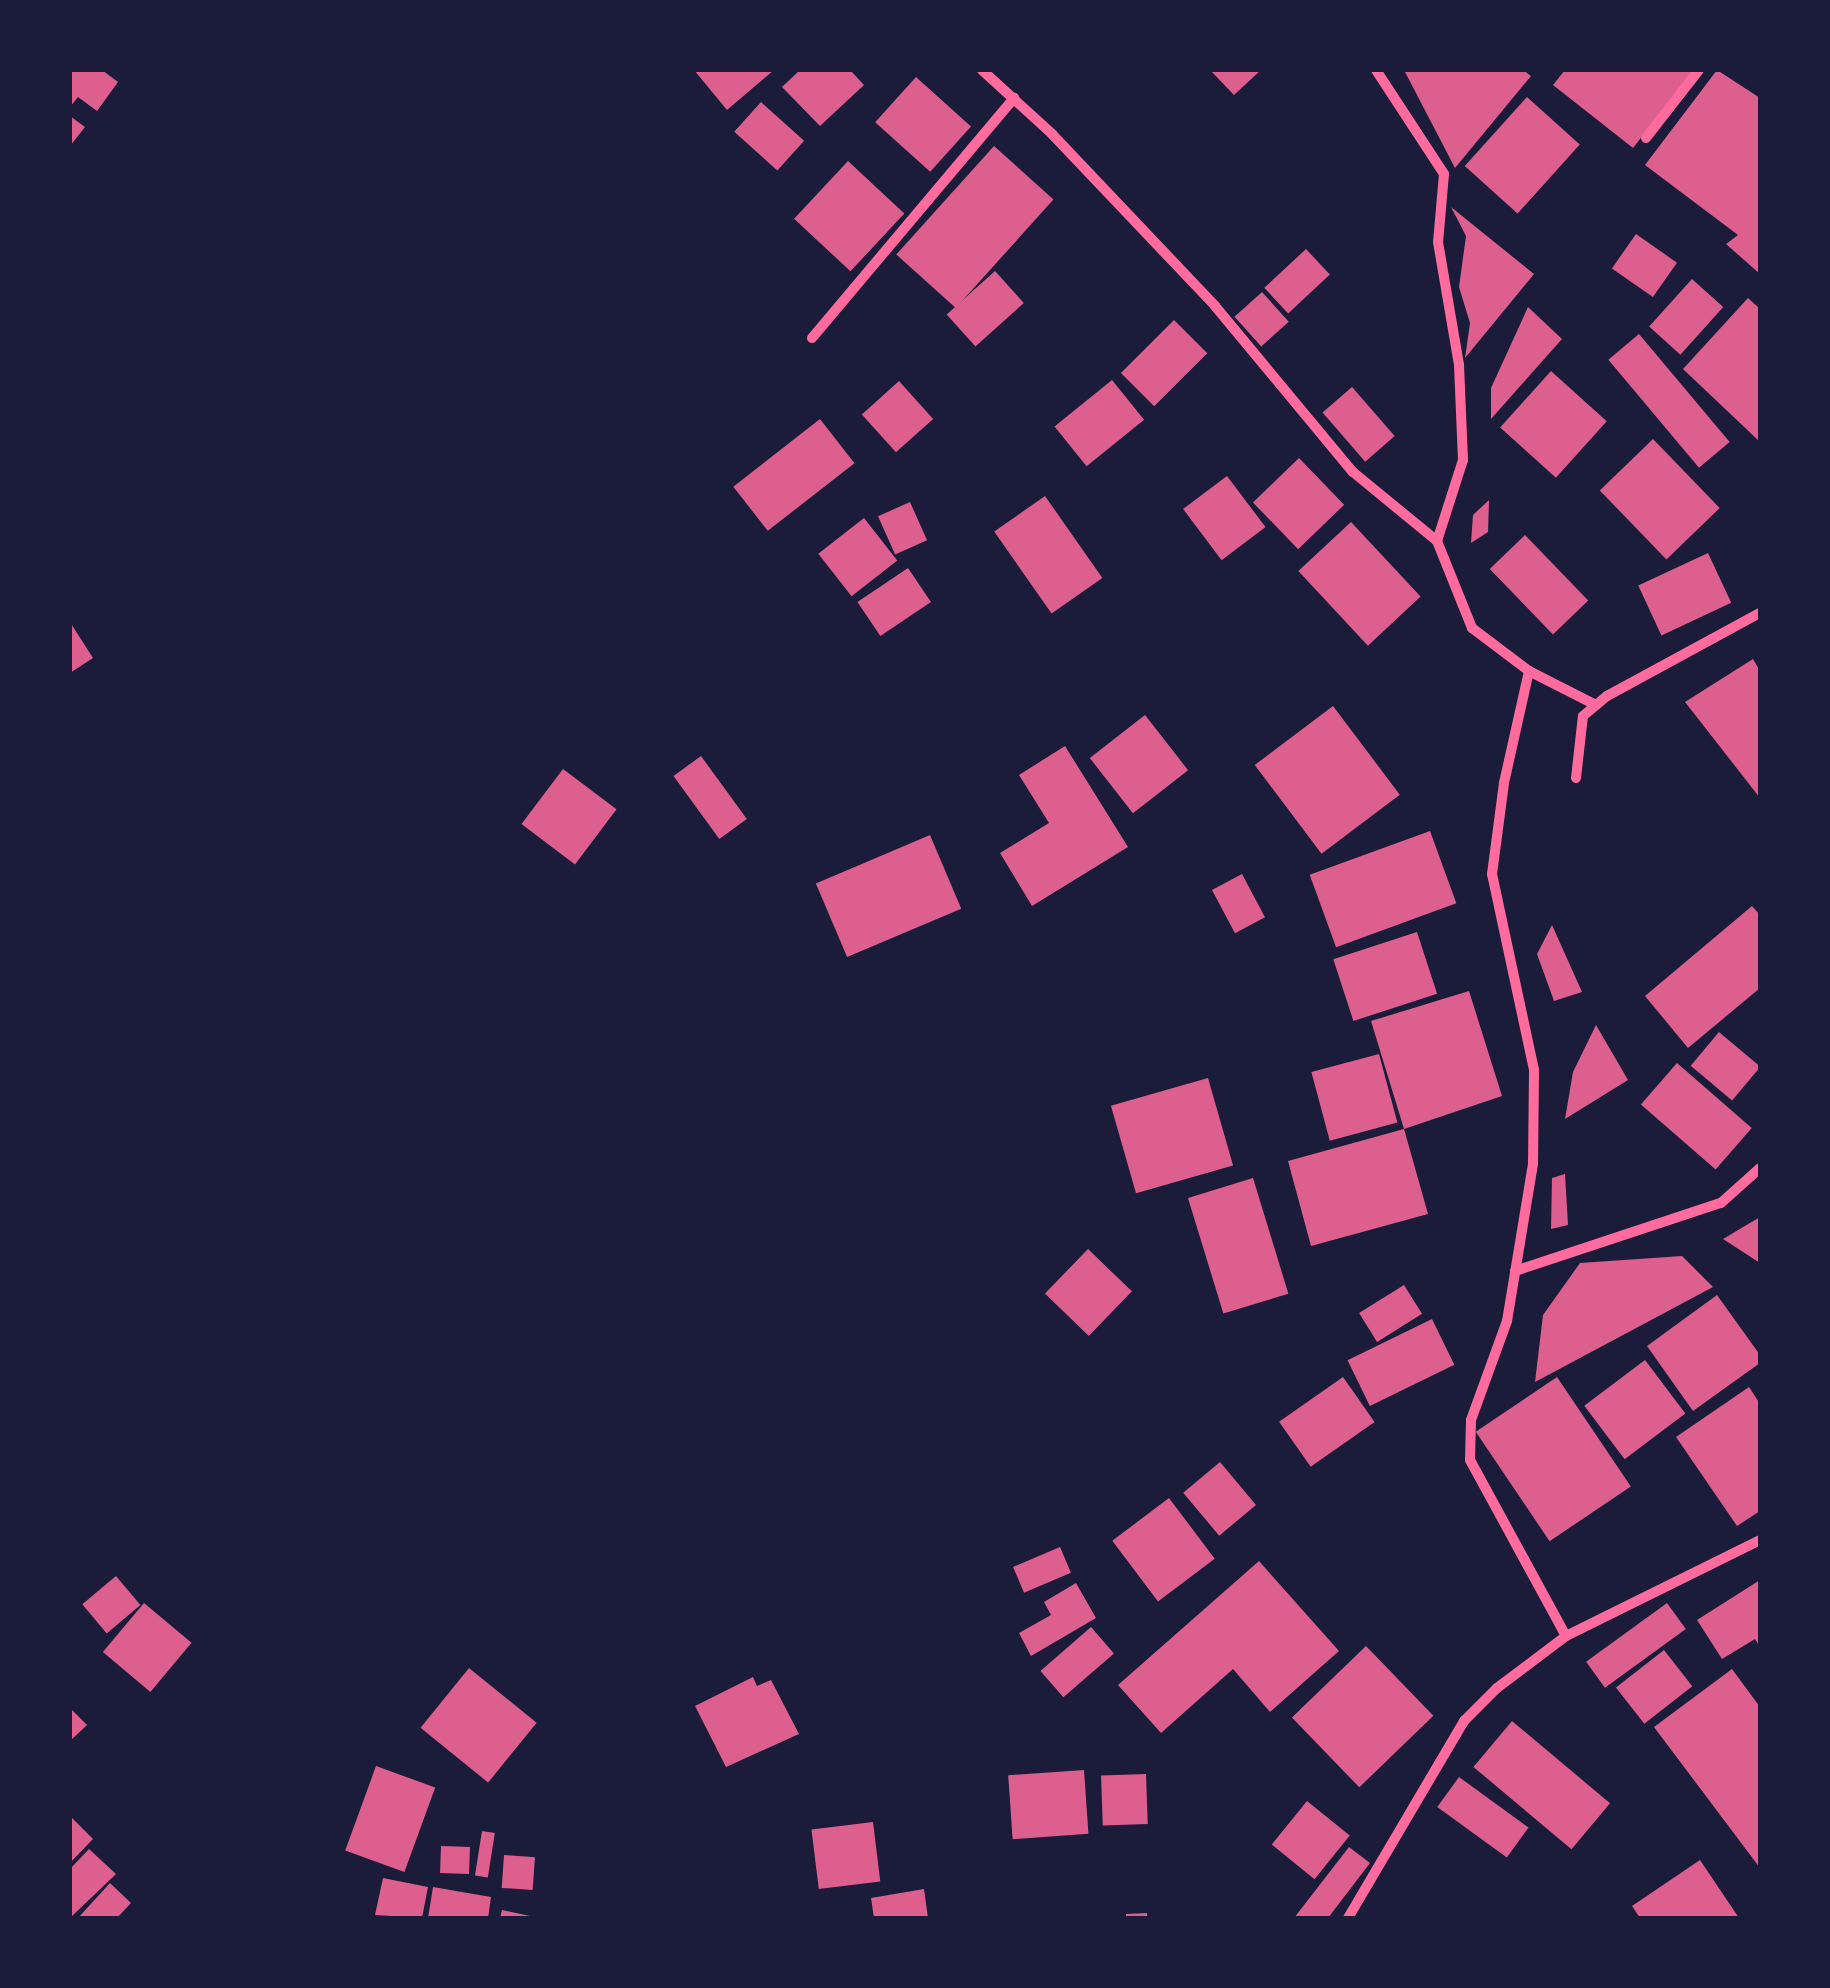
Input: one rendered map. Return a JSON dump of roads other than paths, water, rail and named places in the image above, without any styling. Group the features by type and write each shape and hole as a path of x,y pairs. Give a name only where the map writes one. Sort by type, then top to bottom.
{"street":[{"path":"982,70 1014,98 1215,306 1354,472 1437,541 1472,628 1529,672 1596,705"},
{"path":"1376,70 1444,174 1438,242 1459,365 1462,460 1437,541"},
{"path":"1646,138 1699,70"},
{"path":"812,338 1014,98"},
{"path":"1576,778 1583,716 1760,613"},
{"path":"1529,672 1504,782 1492,874 1534,1070 1533,1164 1507,1321 1471,1420 1470,1460 1566,1636"},
{"path":"1515,1272 1721,1203 1760,1168"},
{"path":"1348,1918 1464,1722 1496,1688 1566,1636 1760,1540"}]}
